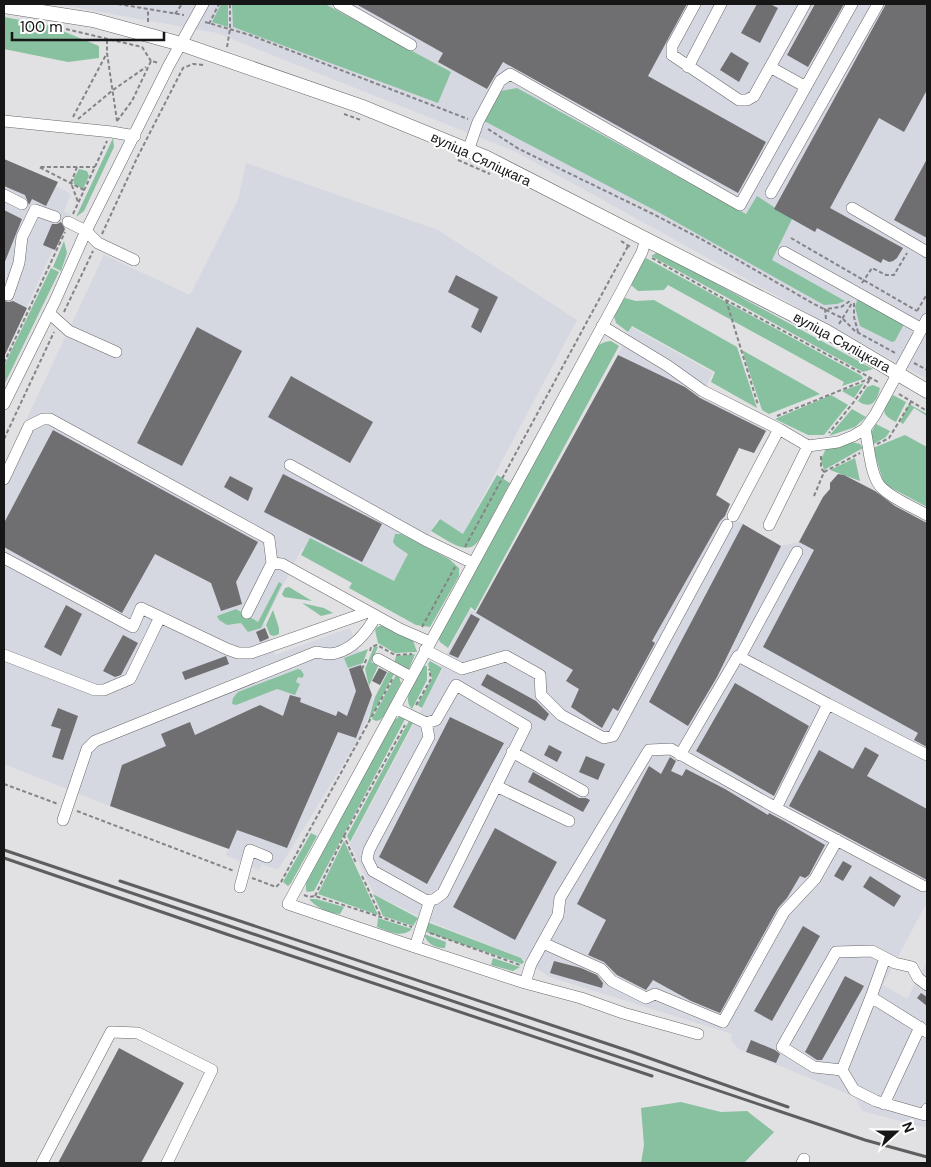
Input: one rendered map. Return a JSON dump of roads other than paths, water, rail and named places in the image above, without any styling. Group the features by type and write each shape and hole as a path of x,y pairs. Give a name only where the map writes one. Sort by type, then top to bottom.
{"main road":[{"name":"вуліца Сяліцкага","path":"4,6 92,20 181,44 360,106 487,158 568,201 644,245 826,332 927,391"}],"lane":[{"path":"4,404 49,313 86,231 169,65 203,4"},
{"path":"339,4 411,45"},
{"path":"694,4 672,46 672,56 739,100 747,100 754,96 804,4"},
{"path":"688,67 721,4"},
{"path":"468,151 478,122 500,81 510,74 740,205 852,4"},
{"path":"771,193 878,4"},
{"path":"770,67 806,86"},
{"path":"4,121 68,127 114,126 135,136"},
{"path":"4,195 28,207 55,217"},
{"path":"8,295 19,263 28,207"},
{"path":"852,208 927,252"},
{"path":"69,223 86,231 98,243 134,260"},
{"path":"644,245 602,326 288,904 525,983 698,1034"},
{"path":"602,326 668,366 704,391 808,446 838,442 853,436 864,429 875,415 924,324 784,252"},
{"path":"49,313 69,331 116,352"},
{"path":"4,480 29,426 43,418 50,419 269,539 272,563 247,613"},
{"path":"272,563 282,564 372,614 417,636 428,646 462,669 506,656 540,675 541,695 561,716 604,738 613,736 778,429"},
{"path":"864,429 871,464 881,489 927,516"},
{"path":"769,525 808,446"},
{"path":"290,465 426,540 472,563"},
{"path":"680,754 738,656 740,657 798,552"},
{"path":"4,558 133,627 141,608 238,653 251,653 372,614"},
{"path":"63,820 87,749 95,741 316,652 334,654 348,648 368,631 372,614"},
{"path":"4,655 95,690 104,690 130,679 160,617"},
{"path":"740,657 927,755"},
{"path":"378,659 411,677"},
{"path":"395,708 426,723 436,720 456,685 526,726 443,893 435,899 427,901 373,871 367,859 369,850 429,737 426,723"},
{"path":"776,808 828,704"},
{"path":"525,983 530,968 558,915 560,898 649,750 670,749 923,886"},
{"path":"512,752 583,790"},
{"path":"496,786 569,821"},
{"path":"543,943 601,968 612,981 646,998 655,994 723,1022 784,912 815,879 837,840"},
{"path":"240,887 250,850 267,857"},
{"path":"415,947 430,900"},
{"path":"842,1070 814,1067 782,1047 836,952 872,951 895,963 912,967 918,978 927,985"},
{"path":"842,1070 886,958"},
{"path":"872,997 924,1030 884,1104"},
{"path":"42,1163 111,1032 138,1032 212,1070 167,1163"},
{"path":"842,1070 854,1090 876,1102 925,1115 927,1109"}],"railway":[{"path":"4,850 865,1140 927,1157"},
{"path":"4,858 652,1076"},
{"path":"120,881 629,1051 788,1107"}]}
